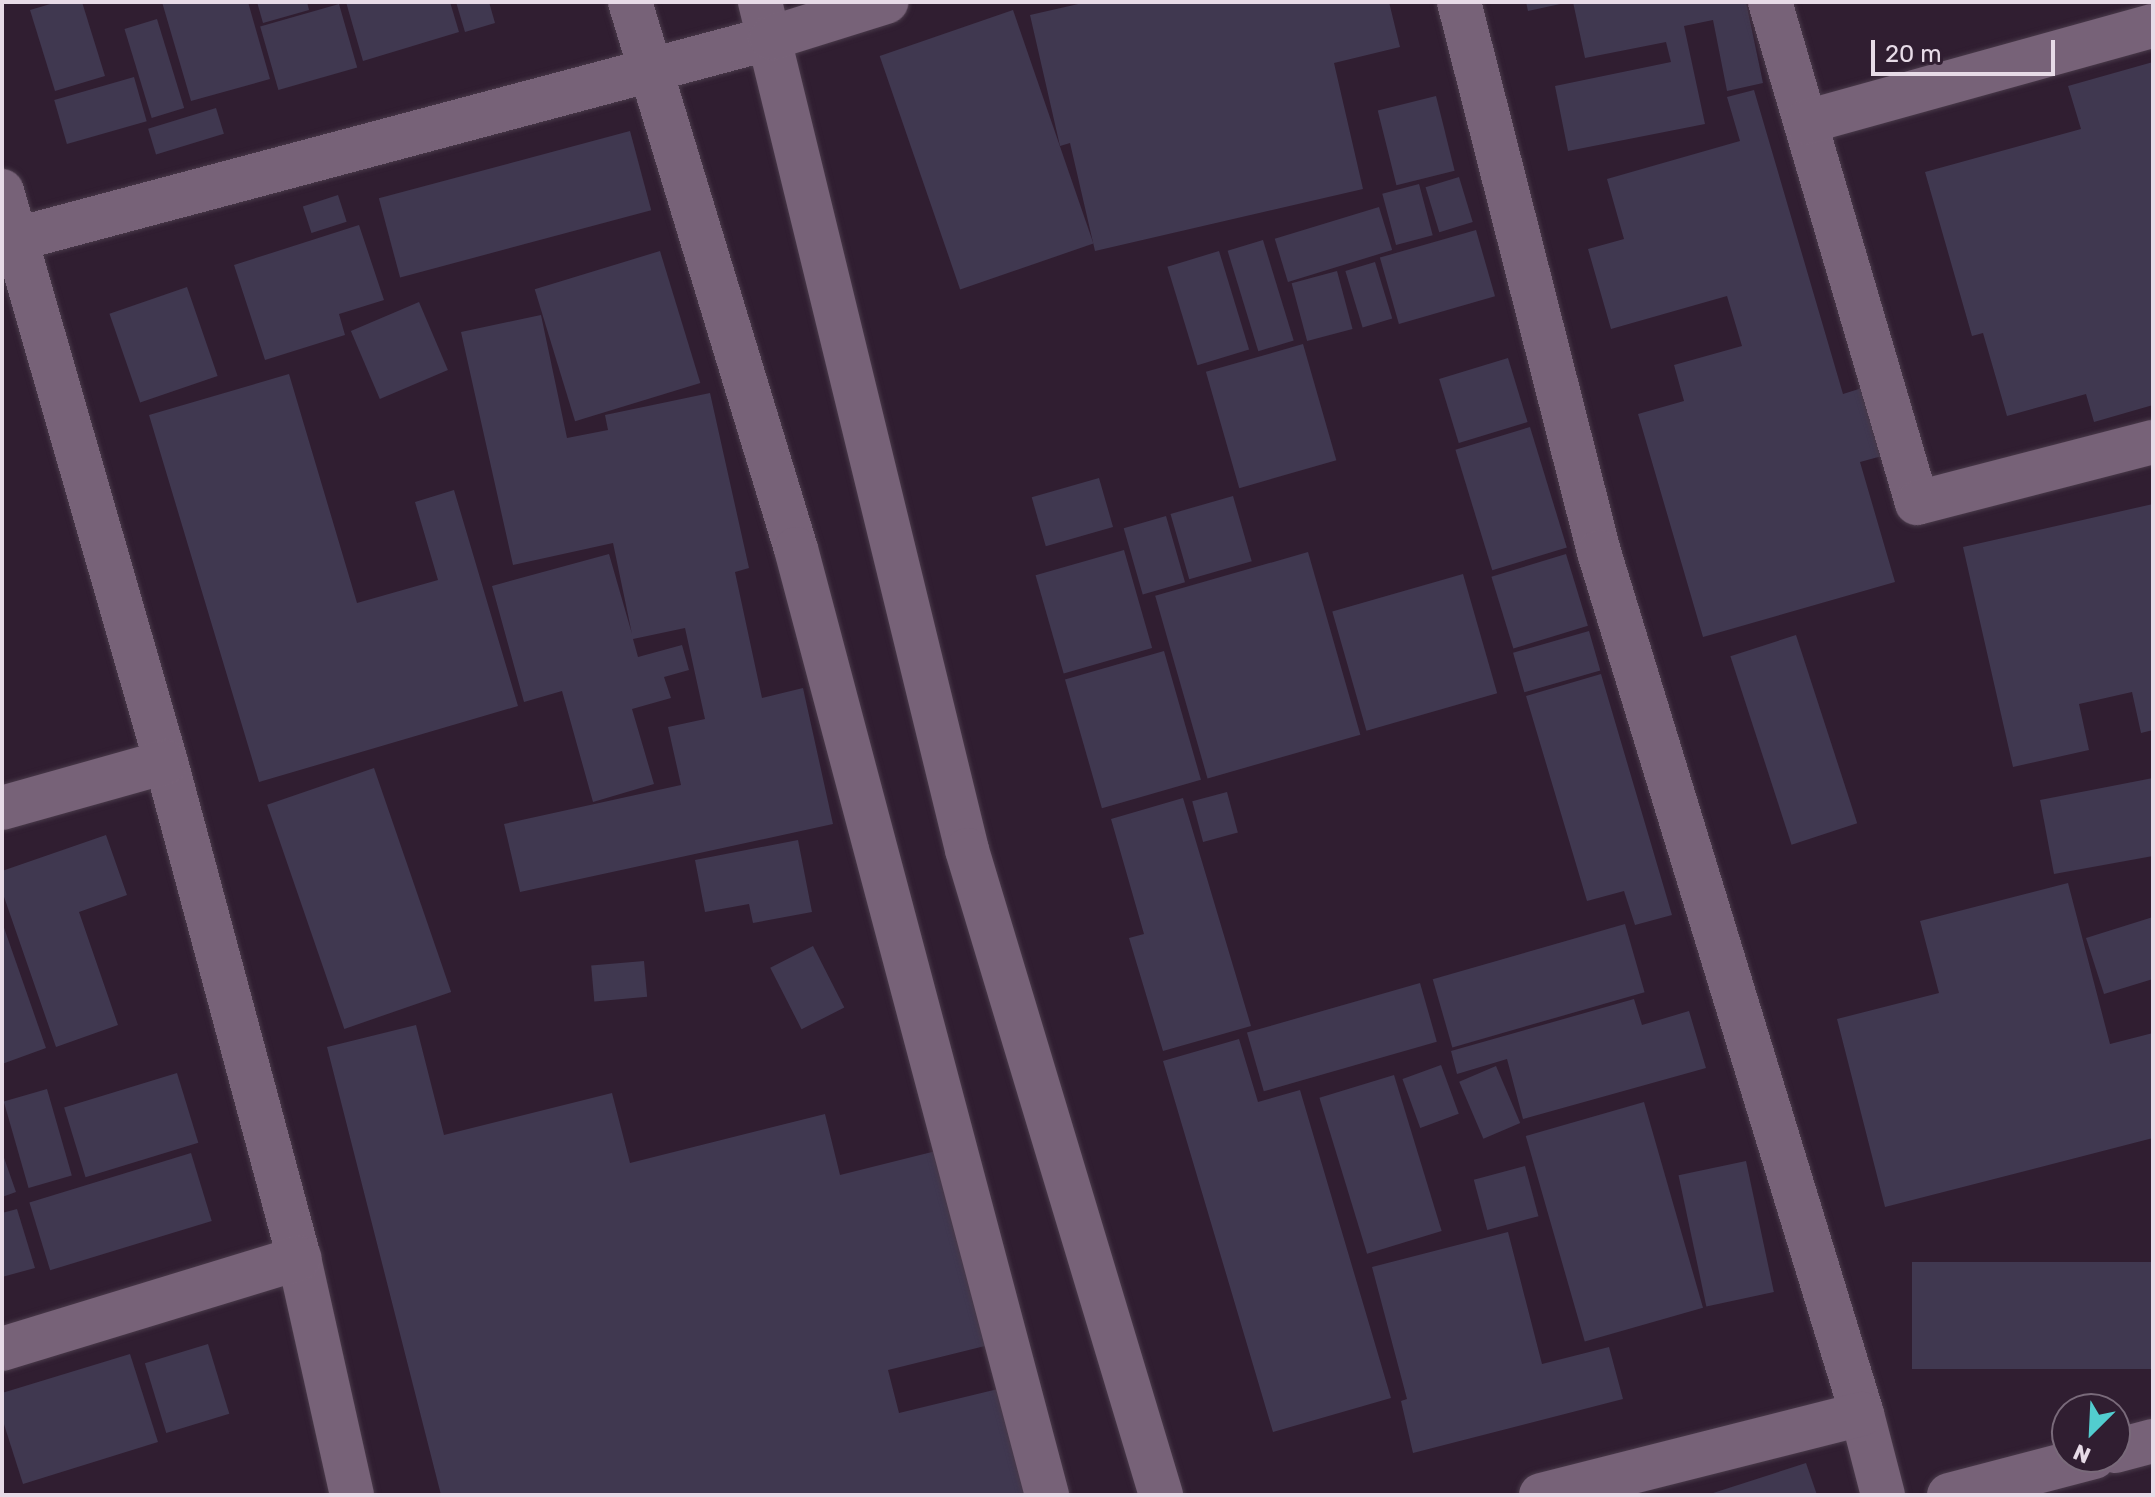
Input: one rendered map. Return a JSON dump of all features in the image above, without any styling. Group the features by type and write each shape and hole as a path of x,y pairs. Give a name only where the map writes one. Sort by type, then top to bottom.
{"street":[{"path":"630,2 796,549 1047,1495"},
{"path":"10,241 650,69 766,20 886,2"},
{"path":"1459,2 1599,552 1862,1414 1883,1495"},
{"path":"1770,2 1917,503 2153,442"},
{"path":"766,20 967,850 1161,1495"},
{"path":"1806,122 2153,26"},
{"path":"2,191 10,241 166,762 299,1258 352,1495"},
{"path":"2,808 166,762"},
{"path":"2,1349 299,1258"},
{"path":"1541,1495 1862,1414"},
{"path":"2131,1447 2153,1441"},
{"path":"1949,1495 2051,1468"}],"building":[{"path":"57,2 82,2 105,76 55,91 30,10"},
{"path":"162,2 248,2 270,79 191,101"},
{"path":"257,2 307,2 309,10 263,23"},
{"path":"346,2 450,2 459,32 363,61"},
{"path":"456,2 489,2 495,23 465,32"},
{"path":"1087,2 1389,2 1400,47 1334,63 1363,189 1095,251 1070,143 1060,146 1030,15"},
{"path":"1526,2 1565,2 1565,3 1528,11"},
{"path":"1573,2 1746,2 1763,83 1727,91 1713,20 1684,26 1705,124 1568,151 1555,86 1671,62 1666,42 1585,58"},
{"path":"339,4 357,67 278,90 260,27"},
{"path":"1013,10 1093,244 960,289 880,56"},
{"path":"157,19 184,108 152,118 124,29"},
{"path":"2153,62 2153,405 2094,422 2086,394 2007,416 1983,333 1972,336 1925,172 2081,129 2068,86"},
{"path":"134,77 147,121 67,144 54,100"},
{"path":"1754,90 1843,394 1862,388 1882,456 1860,462 1895,582 1703,637 1638,414 1684,401 1674,365 1742,346 1727,296 1611,329 1588,249 1624,239 1607,179 1740,141 1727,97"},
{"path":"1436,96 1455,171 1396,185 1378,111"},
{"path":"216,108 224,134 156,155 148,129"},
{"path":"630,131 651,210 400,277 379,198"},
{"path":"1459,177 1473,222 1439,232 1426,187"},
{"path":"1419,184 1433,235 1396,245 1382,194"},
{"path":"338,195 347,222 311,233 303,206"},
{"path":"1379,207 1392,250 1288,282 1275,239"},
{"path":"359,225 384,300 339,314 345,335 265,360 234,265"},
{"path":"1476,230 1495,296 1399,324 1380,258"},
{"path":"1263,240 1294,340 1258,351 1228,251"},
{"path":"660,251 700,383 575,421 535,289"},
{"path":"1219,251 1249,349 1197,365 1167,267"},
{"path":"1375,262 1392,318 1363,327 1345,271"},
{"path":"1337,271 1353,329 1307,341 1292,283"},
{"path":"187,287 218,376 140,403 109,314"},
{"path":"419,302 448,370 380,399 351,331"},
{"path":"541,315 567,438 608,430 605,415 710,393 749,568 735,572 762,698 803,688 833,824 520,892 504,824 681,785 668,727 705,719 685,628 633,639 638,657 682,645 689,670 664,677 671,698 632,709 654,784 593,802 562,691 524,702 492,586 609,554 632,634 613,543 513,565 461,332"},
{"path":"1303,344 1336,460 1239,488 1206,372"},
{"path":"1508,358 1528,422 1459,443 1439,379"},
{"path":"289,374 357,603 438,580 415,502 454,490 518,706 259,782 149,415"},
{"path":"1530,427 1567,547 1492,570 1455,450"},
{"path":"1099,478 1113,527 1046,546 1032,497"},
{"path":"1233,496 1252,561 1189,579 1171,514"},
{"path":"2153,504 2153,730 2141,733 2132,692 2079,704 2089,750 2013,767 1963,547"},
{"path":"1166,516 1185,582 1143,594 1124,528"},
{"path":"1124,550 1152,648 1064,673 1036,575"},
{"path":"1308,552 1360,735 1208,778 1155,596"},
{"path":"1566,554 1588,626 1513,649 1491,577"},
{"path":"1463,574 1497,693 1366,731 1332,611"},
{"path":"1589,631 1600,670 1524,692 1513,653"},
{"path":"1796,635 1857,823 1792,845 1730,656"},
{"path":"1164,651 1201,780 1102,808 1065,679"},
{"path":"1601,674 1672,915 1635,925 1624,891 1587,901 1526,696"},
{"path":"374,768 451,992 344,1029 267,805"},
{"path":"2153,778 2153,856 2054,874 2040,800"},
{"path":"1227,792 1238,833 1203,842 1192,801"},
{"path":"1183,798 1251,1026 1163,1051 1129,938 1144,934 1111,819"},
{"path":"106,835 127,895 79,912 118,1025 56,1047 2,891 2,871"},
{"path":"798,840 812,912 753,923 749,904 705,912 695,860"},
{"path":"2068,883 2110,1044 2153,1033 2153,1138 1885,1207 1837,1019 1939,993 1920,921"},
{"path":"2153,917 2153,979 2104,994 2086,938"},
{"path":"2,922 46,1048 2,1064"},
{"path":"1625,924 1645,992 1452,1047 1433,979"},
{"path":"813,946 844,1007 802,1029 770,968"},
{"path":"644,961 647,997 594,1001 591,966"},
{"path":"1420,983 1437,1042 1264,1091 1247,1033"},
{"path":"1634,999 1642,1025 1689,1011 1706,1068 1523,1119 1507,1059 1457,1074 1451,1051"},
{"path":"416,1025 444,1135 612,1093 630,1163 825,1114 840,1175 944,1149 993,1344 888,1370 899,1413 1002,1388 1029,1495 441,1495 327,1047"},
{"path":"1239,1039 1258,1102 1300,1090 1391,1398 1273,1432 1163,1061"},
{"path":"1441,1065 1459,1114 1420,1128 1402,1079"},
{"path":"1496,1066 1520,1123 1483,1139 1459,1082"},
{"path":"177,1073 198,1143 85,1177 64,1107"},
{"path":"1394,1075 1442,1231 1367,1254 1319,1098"},
{"path":"47,1089 72,1176 29,1188 4,1101"},
{"path":"1644,1102 1703,1308 1585,1342 1526,1136"},
{"path":"2,1152 16,1192 2,1197"},
{"path":"191,1153 212,1221 50,1270 29,1202"},
{"path":"1746,1161 1774,1292 1706,1306 1679,1175"},
{"path":"1525,1166 1538,1216 1487,1230 1474,1180"},
{"path":"17,1209 35,1268 2,1277 2,1213"},
{"path":"1508,1232 1542,1364 1609,1347 1623,1399 1413,1453 1401,1401 1407,1399 1372,1267"},
{"path":"1912,1262 2153,1262 2153,1369 1912,1369"},
{"path":"208,1344 229,1414 166,1433 145,1363"},
{"path":"130,1354 158,1442 23,1484 2,1418 2,1393"},
{"path":"1806,1463 1817,1495 1710,1495 1710,1494"}]}
